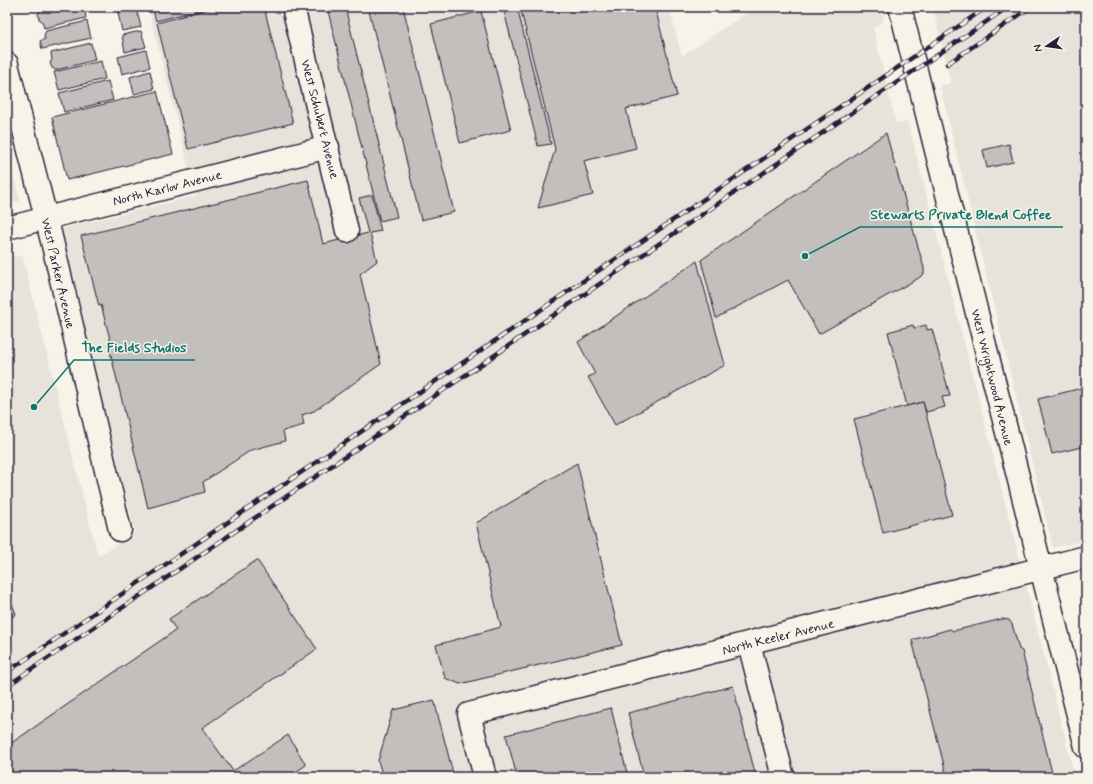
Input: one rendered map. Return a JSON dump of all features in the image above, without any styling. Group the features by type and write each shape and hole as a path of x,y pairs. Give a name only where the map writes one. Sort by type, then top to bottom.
{"street":[{"name":"West Schubert Avenue","path":"293,7 347,230"},
{"name":"West Wrightwood Avenue","path":"900,7 1086,747"},
{"name":"West Parker Avenue","path":"7,64 46,218 120,530"},
{"name":"North Karlov Avenue","path":"7,228 328,147"},
{"name":"North Keeler Avenue","path":"485,777 469,714 1086,557"},
{"path":"749,643 782,777"}],"shaded area":[{"path":"148,7 669,7 682,56 756,7 881,7 884,20 873,28 896,123 908,122 1075,777 7,777 7,258 22,255 98,556 135,533 60,229 196,196"},
{"path":"933,7 1086,7 1086,540 1053,548 940,86 951,83"},
{"path":"7,151 20,201 7,204"}],"building":[{"path":"51,7 84,7 86,18 44,28 38,14 41,9"},
{"path":"152,7 210,7 156,21"},
{"path":"215,7 264,7 293,123 188,149 157,23"},
{"path":"327,7 345,7 397,217 380,221"},
{"path":"368,7 403,7 454,212 421,220"},
{"path":"503,7 517,7 551,144 538,146"},
{"path":"520,7 655,7 677,96 626,109 636,148 584,161 593,195 538,208 555,149"},
{"path":"136,8 141,27 122,31 118,13"},
{"path":"481,11 511,130 460,143 431,24"},
{"path":"87,21 91,38 42,49 40,41 45,39 44,35 46,31"},
{"path":"141,31 146,47 125,52 122,35"},
{"path":"91,43 95,60 56,70 52,68 50,63 52,60 51,53"},
{"path":"146,50 150,67 122,74 118,57"},
{"path":"101,61 105,79 59,90 54,72"},
{"path":"150,71 154,89 134,94 130,77"},
{"path":"108,81 113,100 64,112 59,93"},
{"path":"157,91 173,154 67,180 52,117"},
{"path":"886,133 924,268 924,274 819,334 788,280 716,318 701,260"},
{"path":"1009,144 1013,162 987,168 983,150"},
{"path":"308,180 323,244 368,233 359,198 372,195 381,231 370,233 377,261 360,274 381,364 314,411 302,415 304,425 283,431 285,441 251,450 203,482 205,492 148,508 108,343 111,343 101,305 99,306 81,236"},
{"path":"697,261 725,365 615,425 588,377 595,374 578,342"},
{"path":"913,325 914,328 926,325 927,330 932,329 950,396 942,397 945,407 926,412 923,402 907,406 888,332"},
{"path":"1086,387 1086,446 1052,454 1038,399"},
{"path":"923,402 952,515 883,533 854,419"},
{"path":"577,463 622,645 460,684 445,678 436,645 501,627 476,523"},
{"path":"257,560 317,649 202,728 233,771 288,735 306,765 288,777 7,777 7,746 176,630 169,619"},
{"path":"7,591 16,614 7,620"},
{"path":"1002,619 1009,620 1012,624 1019,649 1022,651 1053,777 947,777 912,640 950,629 953,631"},
{"path":"733,686 756,777 644,777 628,713"},
{"path":"434,700 454,777 383,777 378,761 393,710"},
{"path":"611,708 628,777 517,777 506,735"}],"railway":[{"path":"7,672 987,7"},
{"path":"7,686 1008,7"},
{"path":"947,64 1031,7"}],"place":[{"name":"Stewarts Private Blend Coffee","path":"805,256"},
{"name":"The Fields Studios","path":"34,407"}]}
